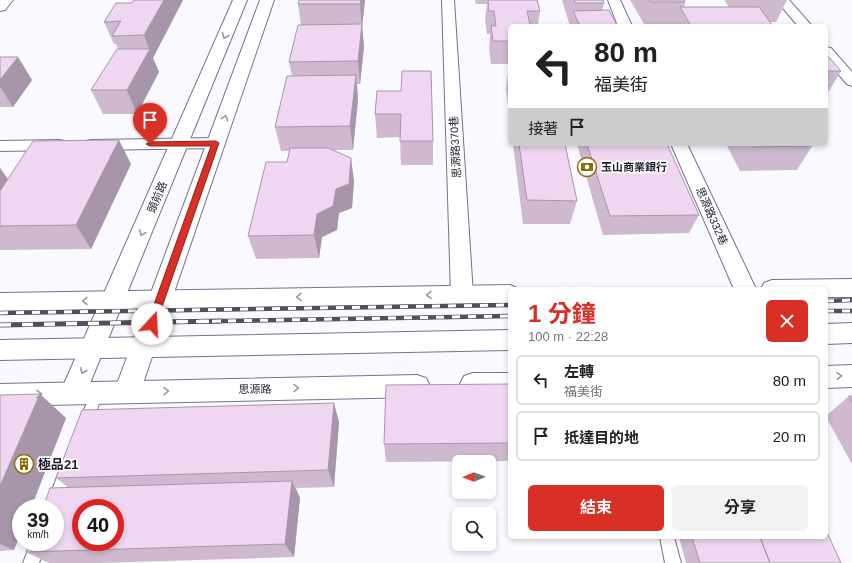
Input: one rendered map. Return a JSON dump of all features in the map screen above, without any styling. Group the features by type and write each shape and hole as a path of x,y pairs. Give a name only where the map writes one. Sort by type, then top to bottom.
{"main road":[{"name":"頭前路","path":"85,393 92,348 240,0"},
{"path":"127,392 267,0"},
{"path":"828,288 852,288"},
{"path":"0,302 508,294"},
{"path":"828,334 852,333"},
{"path":"0,350 508,340"},
{"path":"828,377 852,376"},
{"name":"思源路","path":"0,395 508,384"}],"street":[{"path":"0,7 7,0"},
{"name":"思源路370巷","path":"448,0 462,294"},
{"path":"614,0 624,24"},
{"path":"782,0 803,24"},
{"path":"828,53 852,81"},
{"path":"0,146 216,143"},
{"name":"思源路332巷","path":"680,146 744,287"}],"lane":[{"path":"80,436 85,393"},
{"path":"56,499 72,458"},
{"path":"667,539 673,563"},
{"path":"31,563 36,551"}],"building":[{"path":"134,0 164,0 144,35 112,36 121,21 104,22 116,3 132,3"},
{"path":"299,0 361,0 360,4 298,4"},
{"path":"488,0 537,0 540,11 527,11 530,24 508,24 508,41 493,41 491,26 496,26 494,11 489,11"},
{"path":"574,0 603,0 604,3 575,3"},
{"path":"649,0 684,0 685,2 650,2"},
{"path":"680,7 759,7 772,24 690,24"},
{"path":"609,10 616,24 579,24 573,11"},
{"path":"362,24 358,61 289,62 298,25"},
{"path":"117,49 150,49 127,90 91,90"},
{"path":"828,56 841,71 828,71"},
{"path":"0,57 18,57 0,80"},
{"path":"402,71 431,71 433,141 400,141 401,114 375,114 377,91 401,91"},
{"path":"356,75 350,126 275,127 287,76"},
{"path":"119,140 76,225 0,226 0,191 33,141"},
{"path":"519,146 565,146 577,201 527,200"},
{"path":"588,146 668,146 699,215 610,216"},
{"path":"752,146 812,146 753,147"},
{"path":"290,148 328,148 351,158 349,184 336,189 333,206 317,214 314,235 248,236 266,162 287,162"},
{"path":"508,384 508,443 384,444 386,385"},
{"path":"40,394 0,486 0,395"},
{"path":"334,403 328,470 56,478 82,410"},
{"path":"292,481 285,544 124,549 124,499 72,499 72,551 64,551 64,499 46,499 50,488"},
{"path":"828,534 841,563 770,563 761,539 828,539"},
{"path":"693,539 761,539 770,563 700,563"},
{"path":"26,551 58,551 26,552"}],"railway":[{"path":"828,301 852,300"},
{"path":"0,313 508,305"},
{"path":"828,311 852,311"},
{"path":"206,321 508,316"},
{"path":"0,325 206,321"},
{"path":"164,322 206,321"},
{"path":"206,321 221,321"}],"place":[{"name":"玉山商業銀行","path":"587,167"},
{"name":"極品21","path":"24,464"}],"route":[{"path":"150,144 216,143 152,324"}]}
